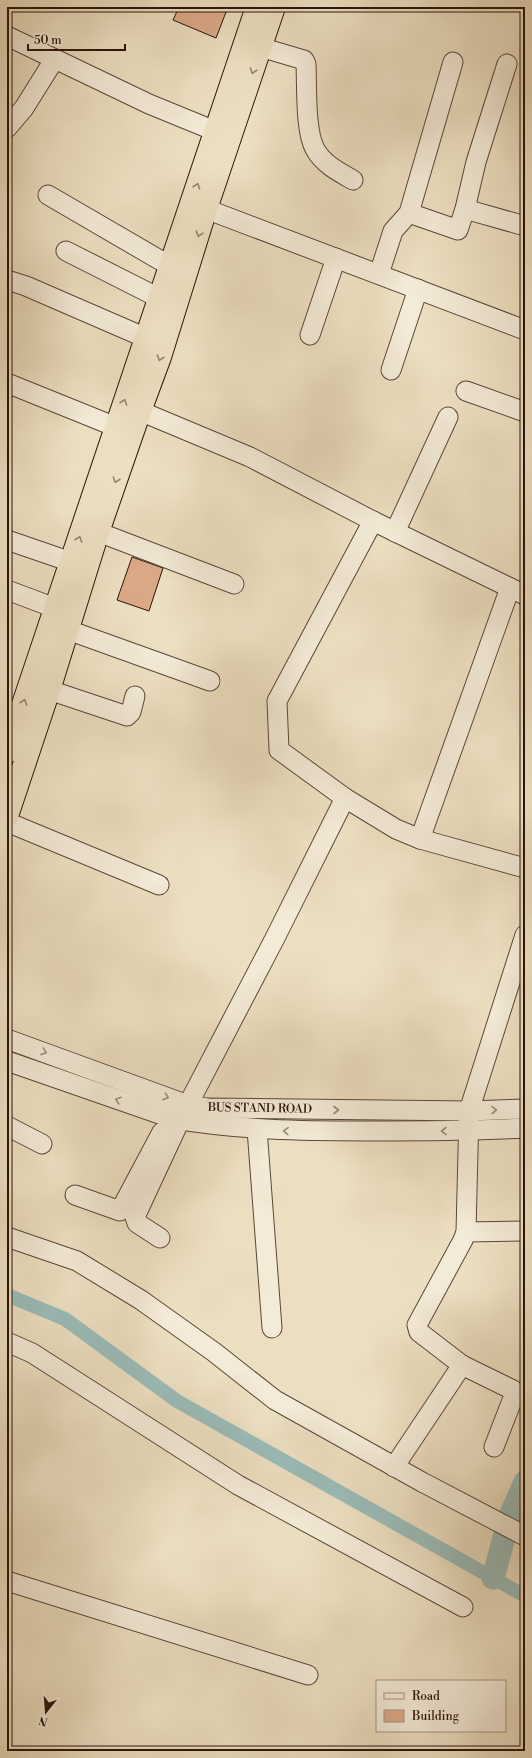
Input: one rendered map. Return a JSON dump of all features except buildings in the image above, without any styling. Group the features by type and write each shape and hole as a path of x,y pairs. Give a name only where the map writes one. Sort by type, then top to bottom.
{"highway":[{"path":"7,752 257,7"},
{"path":"7,816 49,690 98,532 160,357 206,209 274,7"}],"street":[{"path":"7,36 54,60 148,104 215,131"},
{"path":"260,47 304,60 306,64 310,136 315,150 324,161 353,180"},
{"path":"7,128 24,108 54,60"},
{"path":"379,274 393,231 409,213 453,62"},
{"path":"409,213 458,230 476,162 507,64"},
{"path":"48,195 170,266"},
{"path":"465,208 525,226"},
{"path":"206,209 418,288 525,330"},
{"path":"66,251 159,298"},
{"path":"310,335 336,258"},
{"path":"7,280 26,286 146,338"},
{"path":"391,370 418,288"},
{"path":"7,383 116,427"},
{"path":"466,391 525,412"},
{"path":"140,411 250,457 373,522 518,591 420,839"},
{"path":"395,532 448,416"},
{"path":"373,522 277,700 279,750 345,798 396,829 420,839 525,868"},
{"path":"98,532 234,584"},
{"path":"7,540 71,562"},
{"path":"7,590 56,608"},
{"path":"68,630 210,681"},
{"path":"49,690 127,716 131,712 135,696"},
{"path":"75,1195 120,1211 179,1114 275,938 345,798"},
{"path":"7,822 159,885"},
{"path":"494,1447 514,1398 513,1390 462,1365 419,1332 417,1325 466,1232 469,1111 525,935"},
{"name":"BUS STAND ROAD","path":"7,1039 200,1124 286,1131 468,1131 525,1128"},
{"name":"BUS STAND ROAD","path":"7,1061 179,1114 222,1109 469,1111 525,1109"},
{"path":"160,1238 137,1223 135,1217 179,1114"},
{"path":"7,1126 42,1144"},
{"path":"257,1129 272,1328"},
{"path":"466,1232 525,1231"},
{"path":"7,1237 77,1261 140,1300 214,1352 275,1400 394,1467 525,1536"},
{"path":"7,1342 32,1353 238,1485 463,1607"},
{"path":"394,1467 462,1365"},
{"path":"7,1581 308,1675"}],"waterway":[{"path":"7,1295 65,1319 177,1401 525,1596"},
{"path":"493,1578 510,1516 525,1482"}]}
